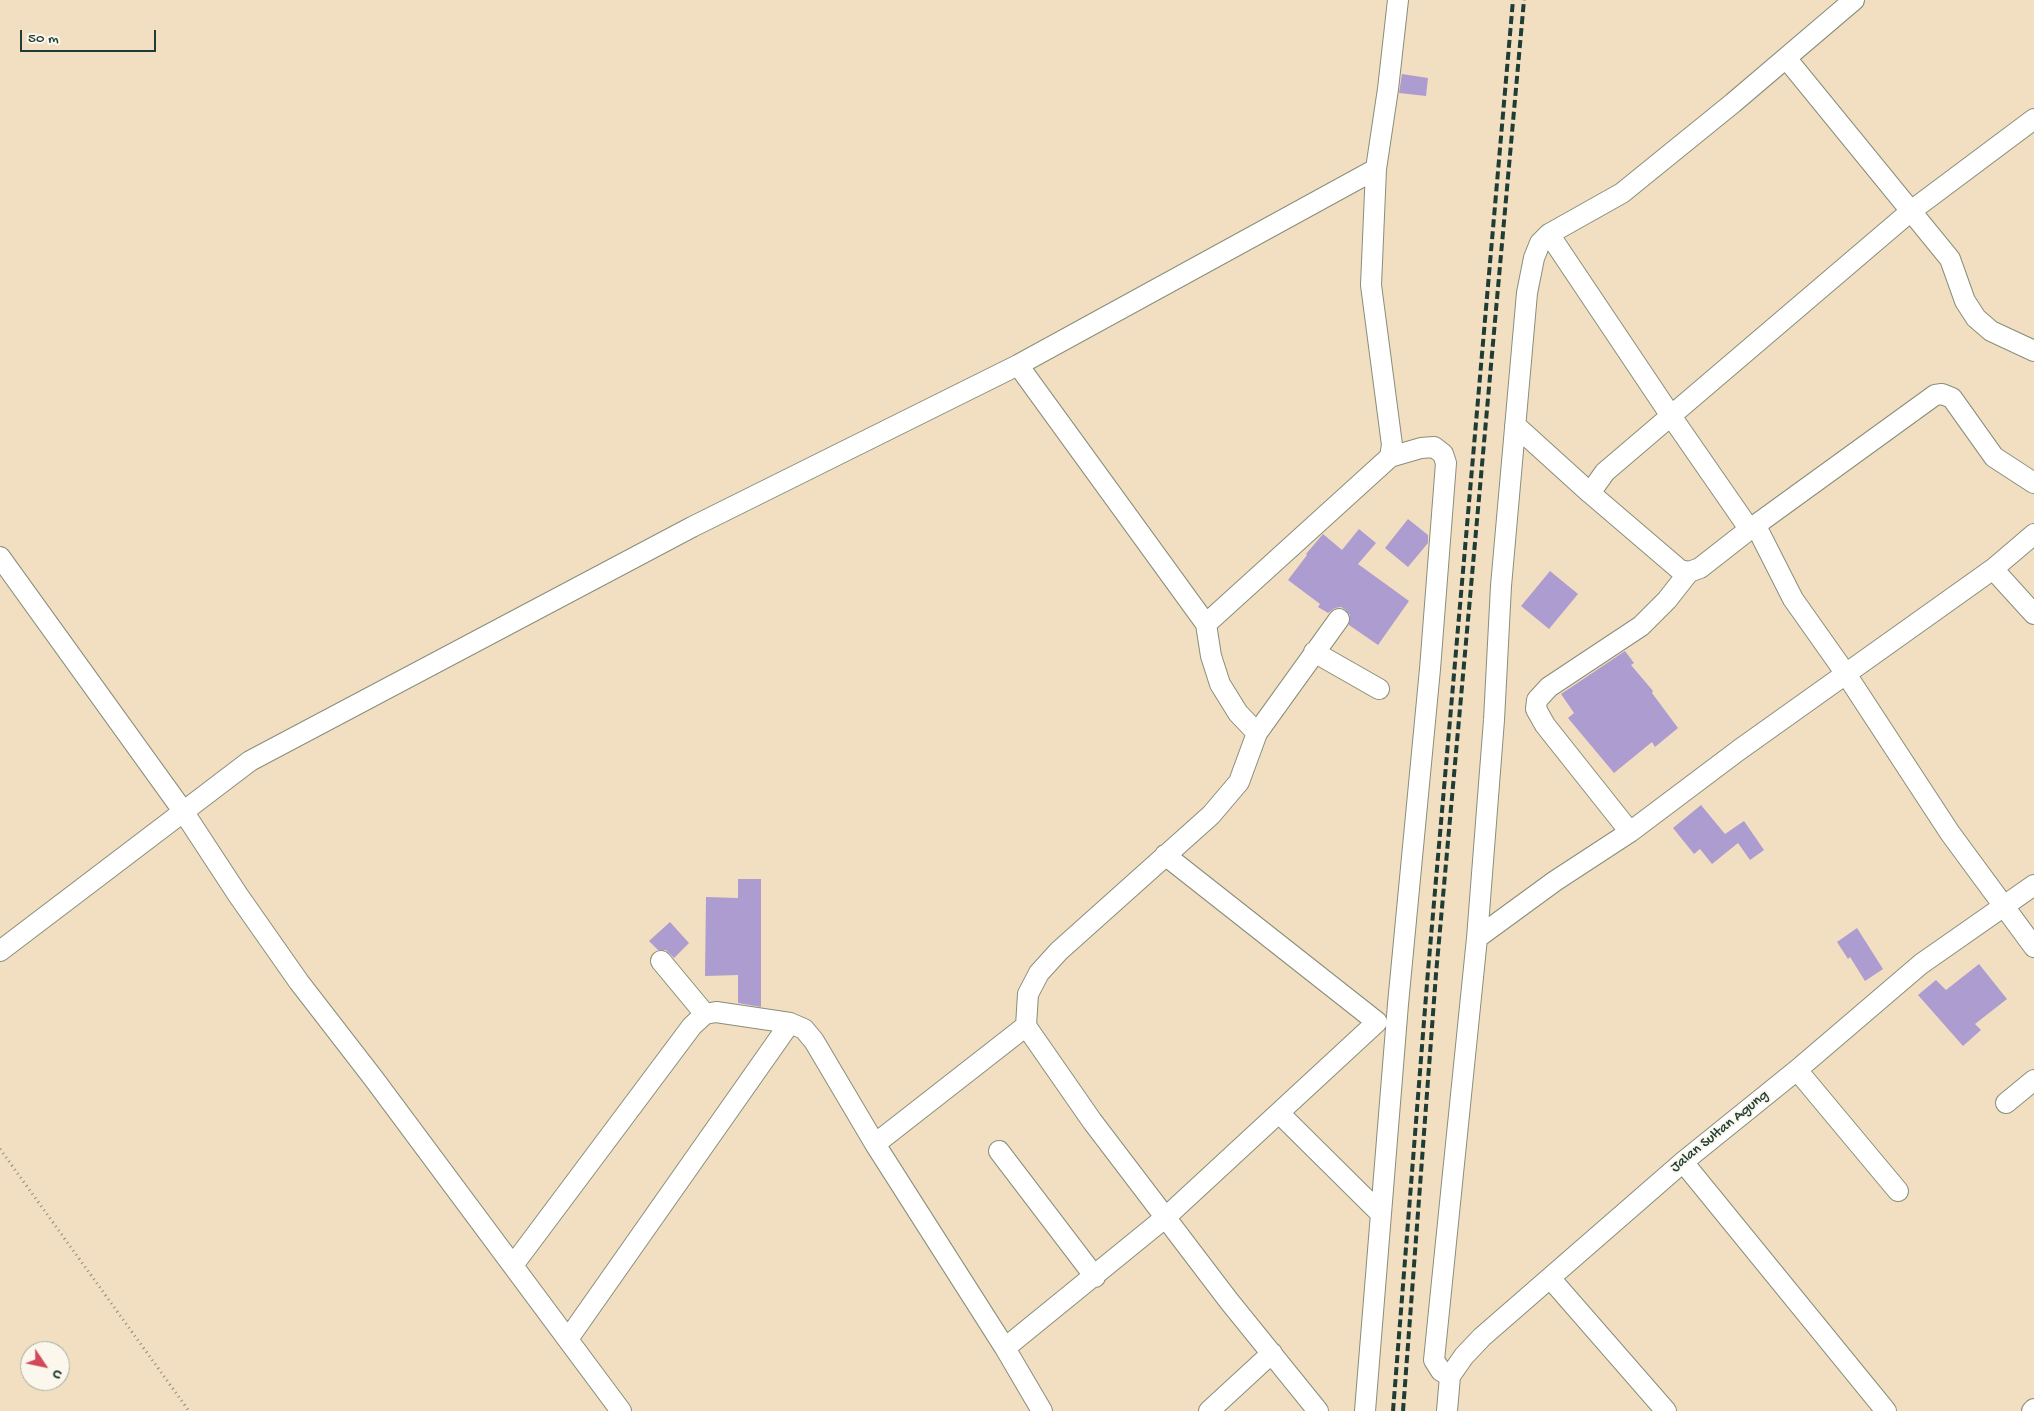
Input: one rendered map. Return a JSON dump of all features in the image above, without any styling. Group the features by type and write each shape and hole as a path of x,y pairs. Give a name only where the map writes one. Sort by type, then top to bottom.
{"street":[{"path":"1390,457 1392,446 1371,286 1376,169 1398,0"},
{"path":"1447,1411 1450,1376 1442,1371 1434,1360 1477,938 1494,720 1500,586 1527,293 1534,258 1540,242 1549,234 1622,193 1854,0"},
{"path":"1786,58 1950,259 1965,301 1976,318 1991,331 2034,351"},
{"path":"1590,493 1605,472 1911,211 2034,119"},
{"path":"0,951 250,761 692,527 1018,365 1376,169"},
{"path":"1549,234 1671,416 1753,528 1793,599 1846,674 1907,770 2034,947"},
{"path":"1018,365 1206,624 1211,656 1220,684 1238,712 1257,733"},
{"path":"1630,832 1545,725 1536,709 1537,700 1549,688 1641,626 1667,600 1689,572 1700,568 1935,395 1942,394 1952,398 1994,457 2034,483"},
{"path":"1515,426 1680,570 1689,572"},
{"path":"1206,624 1390,457 1421,448 1434,447 1443,454 1446,463 1430,669 1398,1004 1365,1411"},
{"path":"1477,938 1555,881 1630,832 1739,750 1993,569 2034,534"},
{"path":"0,557 183,811 238,895 299,982 514,1264 621,1411"},
{"path":"1993,569 2034,614"},
{"path":"1318,1411 1230,1302 1092,1121 1026,1026 1028,994 1039,973 1059,951 1165,854 1211,815 1239,782 1257,733 1338,619"},
{"path":"1314,652 1379,689"},
{"path":"1165,854 1377,1022"},
{"name":"Jalan Sultan Agung","path":"1450,1376 1464,1356 1482,1337 1683,1162 1797,1070 1921,964 2034,885"},
{"path":"661,961 705,1014"},
{"path":"1005,1348 1095,1277 1166,1217 1398,1004"},
{"path":"514,1264 692,1026 705,1014 716,1012 790,1023 804,1029 809,1034 875,1144 1005,1348 1042,1411"},
{"path":"568,1338 790,1023"},
{"path":"875,1144 1026,1026"},
{"path":"1797,1070 1898,1191"},
{"path":"2006,1103 2034,1080"},
{"path":"1279,1113 1381,1214"},
{"path":"999,1151 1095,1277"},
{"path":"1683,1162 1886,1411"},
{"path":"1550,1278 1666,1411"},
{"path":"1209,1411 1272,1353"}],"path":[{"path":"0,1149 189,1411"}],"building":[{"path":"1402,74 1428,78 1426,96 1399,93"},
{"path":"1408,519 1428,535 1428,543 1408,567 1385,548"},
{"path":"1359,529 1376,543 1358,564 1409,601 1378,645 1349,625 1350,615 1346,610 1341,607 1335,608 1328,613 1318,607 1320,604 1288,580 1323,534 1342,550"},
{"path":"1550,571 1578,594 1549,629 1521,606"},
{"path":"1625,651 1634,663 1631,665 1653,691 1652,693 1678,728 1655,747 1652,742 1614,773 1568,718 1574,713 1561,694"},
{"path":"1701,805 1725,834 1744,821 1764,850 1750,860 1738,843 1712,864 1700,849 1694,854 1673,828"},
{"path":"738,879 761,879 761,1007 738,1003 738,975 705,976 706,897 738,898"},
{"path":"670,922 689,943 674,958 666,950 658,950 649,941"},
{"path":"1857,928 1883,969 1865,981 1850,957 1848,959 1837,942"},
{"path":"1979,964 2007,999 1975,1024 1981,1030 1963,1046 1918,995 1936,980 1946,990"}],"railway":[{"path":"1393,1411 1428,971 1513,0"},
{"path":"1403,1411 1436,974 1524,0"}]}
